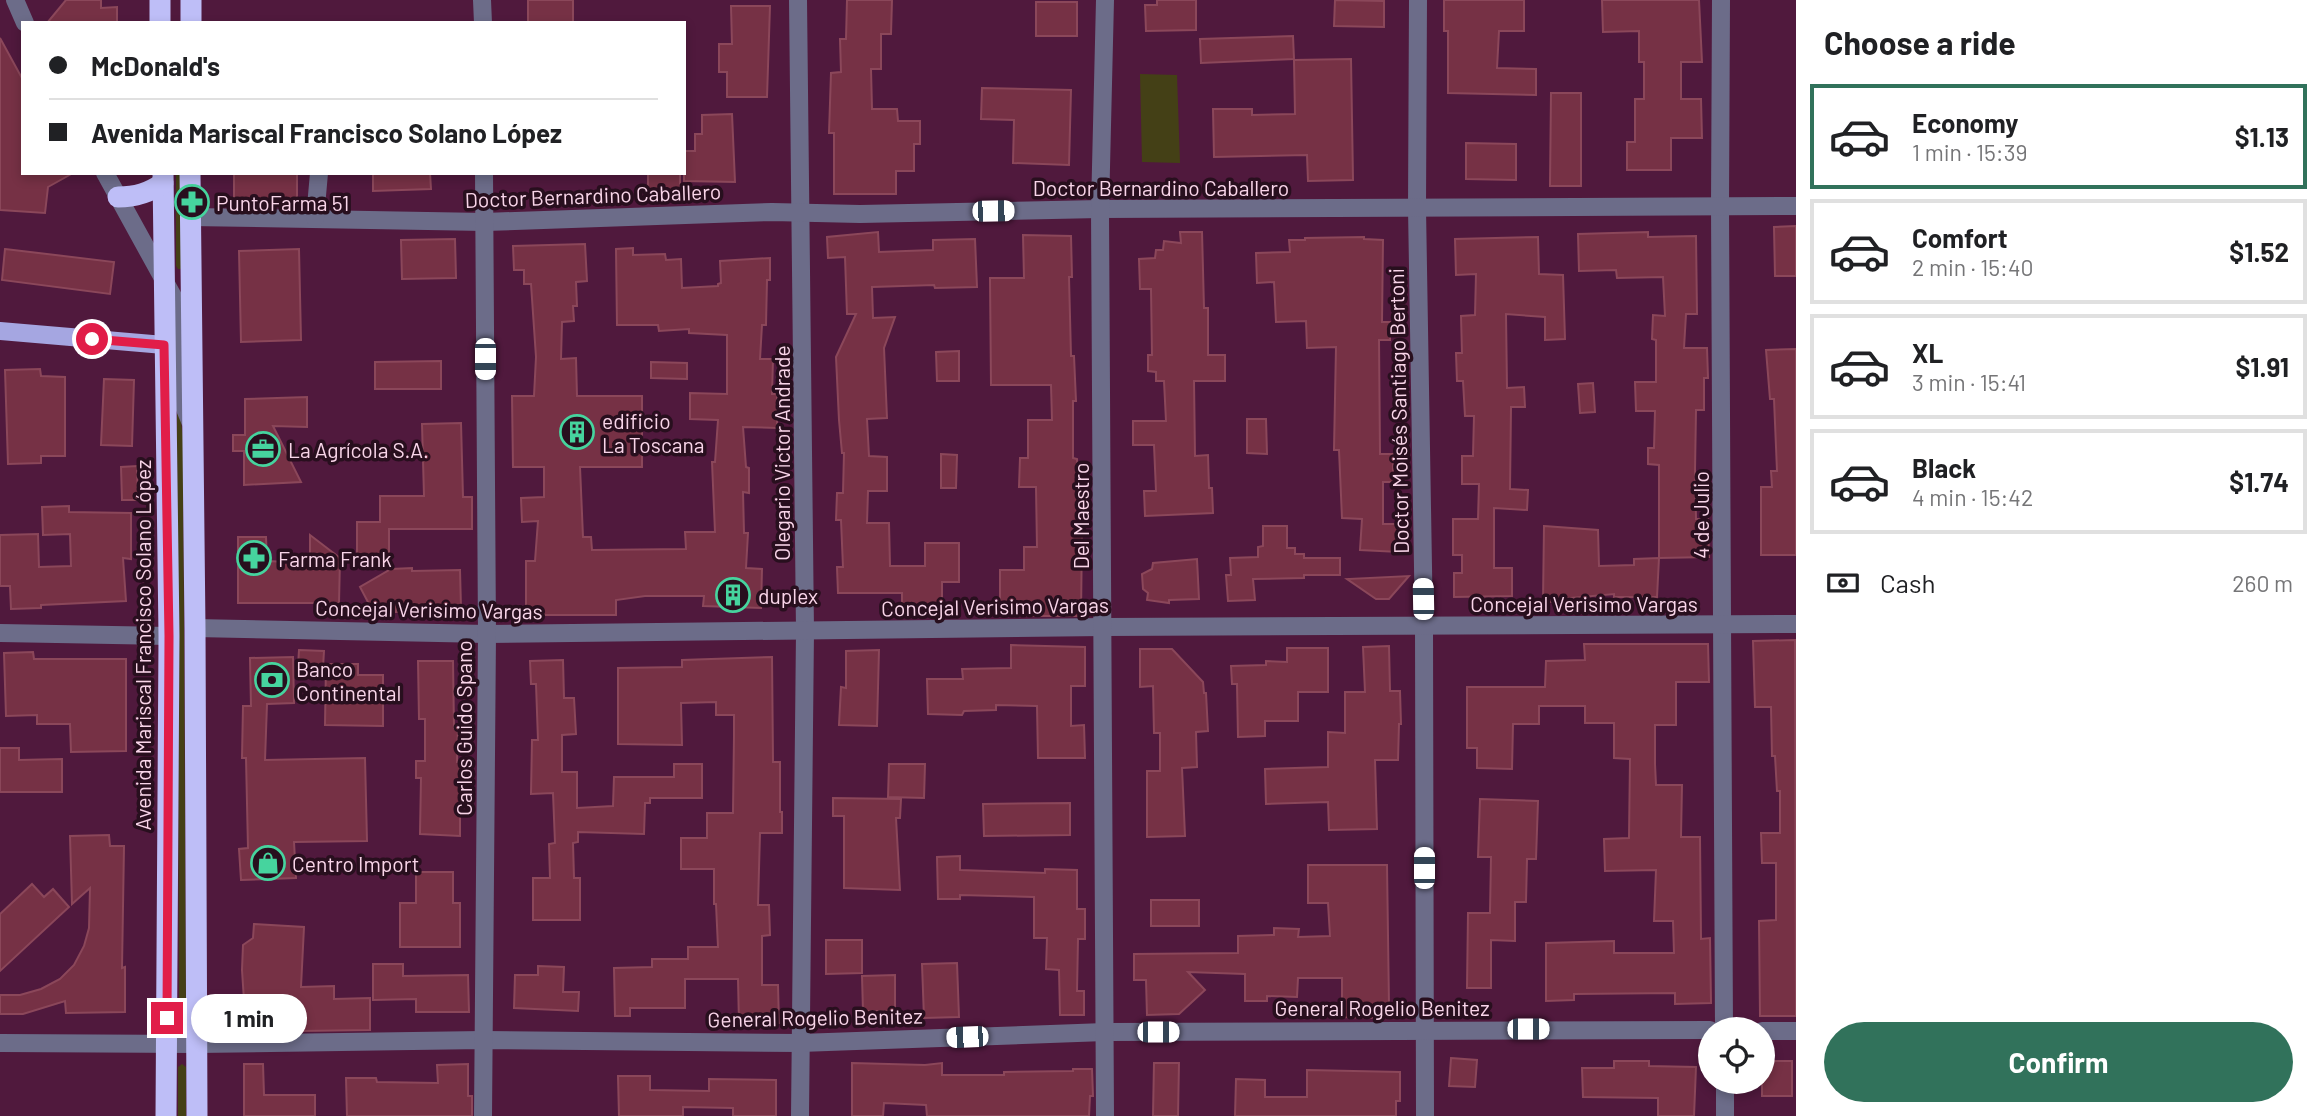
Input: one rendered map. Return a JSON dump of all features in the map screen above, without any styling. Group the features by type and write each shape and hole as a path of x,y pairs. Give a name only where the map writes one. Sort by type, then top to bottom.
{"highway":[{"path":"160,0 160,21"},
{"path":"191,0 191,21"},
{"path":"190,175 197,1116"},
{"path":"118,197 134,197 152,190 163,178"},
{"name":"Avenida Mariscal Francisco Solano López","path":"163,178 169,636 170,1044 166,1116"}],"main road":[{"path":"0,331 164,345"}],"street":[{"path":"15,0 24,21"},
{"path":"482,0 483,21"},
{"name":"Olegario Victor Andrade","path":"798,0 805,631 800,1116"},
{"name":"Del Maestro","path":"1105,0 1100,209 1105,1116"},
{"name":"Doctor Moisés Santiago Bertoni","path":"1418,0 1417,208 1424,626 1425,1116"},
{"name":"4 de Julio","path":"1721,0 1724,1017"},
{"path":"106,175 181,311 181,399 193,429"},
{"path":"315,218 319,175"},
{"name":"Carlos Guido Spano","path":"483,1116 487,634 484,175"},
{"name":"Doctor Bernardino Caballero","path":"190,217 485,222 712,214 1100,209 1796,206"},
{"name":"Concejal Verisimo Vargas","path":"195,628 487,634 1104,627 1796,624"},
{"path":"0,633 169,636"},
{"name":"General Rogelio Benitez","path":"0,1043 196,1044 483,1040 800,1043 1105,1032 1698,1030"},
{"path":"1775,1031 1796,1031"},
{"path":"1724,1094 1725,1116"}],"shaded area":[{"path":"1140,74 1177,75 1180,163 1142,162"},
{"path":"176,175 182,175 181,269 176,266"},
{"path":"177,413 180,415 183,436 186,1015 183,1018 179,1015"},
{"path":"182,1064 186,1067 186,1116 178,1116 178,1067"}],"building":[{"path":"66,0 101,0 101,8 117,7 117,21 49,21"},
{"path":"528,0 573,0 573,21 528,21"},
{"path":"847,0 892,0 891,34 881,34 881,69 871,69 872,109 897,109 898,121 920,121 920,144 914,144 914,171 896,171 896,194 834,194 834,133 829,133 831,73 841,72 840,39 846,39"},
{"path":"1157,0 1196,0 1196,30 1146,31 1145,5 1157,5"},
{"path":"1335,0 1384,1 1384,27 1334,26"},
{"path":"1444,0 1524,0 1524,31 1499,31 1497,68 1536,69 1536,95 1448,93 1448,31 1444,31"},
{"path":"1602,0 1699,0 1702,62 1681,62 1681,99 1701,99 1702,138 1671,138 1671,170 1627,170 1627,142 1635,142 1635,99 1644,99 1644,62 1639,62 1639,31 1603,32"},
{"path":"1036,2 1077,2 1077,36 1036,36"},
{"path":"731,6 770,6 767,97 727,97 727,72 719,72 719,44 732,44"},
{"path":"1293,36 1294,59 1201,63 1200,39"},
{"path":"0,38 21,76 21,175 69,175 48,187 45,213 0,210"},
{"path":"1351,59 1353,180 1308,181 1307,155 1214,157 1213,109 1252,109 1252,115 1295,114 1294,60"},
{"path":"982,88 1071,90 1069,165 1013,163 1014,120 981,119"},
{"path":"1551,93 1581,93 1581,186 1550,186"},
{"path":"732,114 735,182 684,181 686,151 695,151 695,134 702,134 702,115"},
{"path":"1466,143 1516,144 1516,180 1466,179"},
{"path":"234,175 297,175 297,207 234,206"},
{"path":"373,175 430,175 431,189 373,191"},
{"path":"648,175 680,175 680,190 648,190"},
{"path":"1796,226 1796,276 1775,276 1774,227"},
{"path":"878,232 879,252 933,250 933,240 975,239 977,287 872,287 873,318 895,317 884,348 887,418 867,419 869,456 887,457 887,491 868,491 867,523 889,523 890,566 925,566 925,543 959,543 959,582 942,582 942,607 902,609 902,593 838,593 837,567 843,567 841,520 836,520 837,493 843,493 844,453 839,420 836,357 856,314 847,314 845,257 828,258 827,237"},
{"path":"1180,232 1202,232 1204,308 1208,308 1208,355 1225,355 1225,381 1194,381 1195,456 1208,455 1213,513 1145,516 1144,491 1156,491 1154,445 1133,445 1133,421 1166,421 1164,381 1156,381 1156,372 1148,371 1148,355 1152,355 1151,289 1140,289 1139,259 1155,258 1156,250 1163,250 1164,241 1181,243"},
{"path":"1648,232 1648,237 1696,236 1697,314 1686,314 1684,348 1707,348 1708,378 1704,378 1704,410 1696,410 1695,471 1696,519 1708,519 1709,557 1659,558 1659,465 1648,464 1648,448 1654,448 1655,411 1636,411 1635,382 1656,382 1653,315 1665,316 1663,277 1617,278 1616,270 1579,271 1578,234"},
{"path":"1023,235 1071,236 1071,356 1074,356 1076,401 1073,401 1073,458 1077,459 1078,530 1082,530 1081,616 1000,616 1000,570 1024,570 1024,547 1037,547 1036,487 1019,487 1020,458 1028,458 1028,420 1052,420 1051,385 991,385 990,278 1024,278"},
{"path":"1364,237 1383,240 1382,322 1390,322 1390,340 1379,340 1380,454 1393,454 1393,482 1383,482 1383,524 1400,524 1399,552 1360,550 1362,519 1342,518 1339,450 1334,450 1336,347 1307,348 1306,321 1276,322 1274,282 1257,283 1256,253 1290,252 1289,240"},
{"path":"1538,237 1539,274 1563,275 1565,339 1545,340 1545,317 1506,314 1507,388 1524,387 1525,407 1511,407 1510,489 1528,490 1527,510 1494,508 1494,568 1512,568 1512,596 1454,597 1454,573 1462,573 1462,555 1453,555 1453,519 1478,519 1479,484 1462,484 1462,456 1473,456 1474,416 1465,416 1463,381 1457,381 1456,353 1462,353 1461,316 1475,315 1476,274 1456,275 1455,239"},
{"path":"455,239 456,278 402,279 401,240"},
{"path":"585,244 587,281 576,282 577,306 573,306 574,321 562,322 561,359 576,358 577,396 642,396 642,467 580,467 583,537 591,537 592,550 686,549 685,532 715,532 712,462 715,462 718,420 690,419 690,393 727,394 727,335 689,333 689,329 659,331 658,325 617,325 616,249 633,248 633,255 665,254 666,260 681,259 682,288 718,286 721,283 720,261 770,258 766,325 762,325 760,359 773,359 772,394 777,394 777,428 743,427 746,467 749,468 749,493 743,492 744,533 748,533 746,568 762,569 761,608 703,606 704,596 645,596 616,600 616,615 526,615 526,561 535,561 538,521 522,522 521,498 544,497 544,467 513,467 512,396 534,396 536,357 531,284 524,284 524,270 514,270 513,246"},
{"path":"5,249 114,262 110,294 2,280"},
{"path":"299,249 301,340 241,342 239,251"},
{"path":"1796,349 1796,555 1761,555 1761,487 1772,487 1771,471 1777,471 1774,399 1770,399 1766,350"},
{"path":"959,351 959,381 937,381 936,352"},
{"path":"441,361 441,389 375,389 375,362"},
{"path":"651,362 687,363 687,379 651,378"},
{"path":"40,369 41,376 65,377 65,456 41,456 41,463 8,464 5,370"},
{"path":"104,379 134,380 132,446 101,445"},
{"path":"1593,383 1595,412 1580,413 1578,384"},
{"path":"307,397 307,427 273,426 301,482 244,485 244,451 233,451 233,435 245,435 245,399"},
{"path":"1247,419 1266,419 1267,454 1247,453"},
{"path":"461,423 463,497 472,497 472,529 389,529 389,558 357,558 357,522 380,522 380,496 424,496 422,424"},
{"path":"941,454 957,455 956,488 941,488"},
{"path":"137,466 138,500 122,500 121,467"},
{"path":"69,506 69,512 131,513 131,559 123,558 126,601 11,609 10,586 0,586 0,535 38,534 39,567 71,566 70,534 43,535 42,507"},
{"path":"1263,526 1287,526 1287,548 1295,548 1295,554 1304,554 1304,558 1340,558 1340,575 1253,579 1255,600 1228,601 1226,575 1231,575 1230,558 1258,557 1258,547 1263,546"},
{"path":"1544,526 1598,530 1599,566 1634,565 1634,559 1659,558 1657,597 1614,597 1614,594 1543,602"},
{"path":"310,535 340,558 339,603 238,603 238,537 266,537 267,561 310,563"},
{"path":"1197,559 1199,599 1169,600 1169,603 1147,600 1148,593 1143,589 1142,574 1152,569 1153,563"},
{"path":"412,568 412,571 460,570 461,608 396,612 396,607 369,604 360,587 391,569"},
{"path":"1409,576 1389,599 1376,599 1347,579"},
{"path":"1795,640 1796,1016 1760,1016 1759,921 1776,920 1776,863 1762,863 1761,833 1780,833 1780,791 1777,791 1775,756 1772,756 1771,707 1755,707 1753,641"},
{"path":"1584,644 1708,644 1709,682 1676,682 1676,725 1655,725 1655,764 1656,785 1682,785 1681,837 1700,837 1701,939 1710,938 1711,1003 1675,1004 1675,993 1574,994 1574,1000 1546,1001 1546,943 1614,941 1614,953 1674,953 1673,921 1654,921 1656,870 1605,871 1604,839 1629,838 1630,759 1614,758 1614,723 1585,723 1585,706 1539,706 1539,724 1513,724 1512,769 1477,768 1477,748 1467,748 1467,687 1545,687 1546,661 1585,660"},
{"path":"1011,645 1085,647 1085,686 1071,686 1071,726 1084,725 1085,758 1038,758 1037,706 996,705 996,710 964,711 962,715 928,714 927,679 963,679 962,669 1011,668"},
{"path":"1389,646 1390,691 1400,691 1401,724 1398,760 1375,760 1377,829 1329,830 1328,802 1266,804 1265,769 1328,767 1328,732 1345,733 1345,692 1365,692 1363,647"},
{"path":"1287,648 1328,648 1328,692 1298,692 1298,721 1265,721 1265,736 1238,737 1237,684 1232,684 1231,666 1266,665 1266,661 1287,662"},
{"path":"1140,649 1172,649 1203,682 1206,693 1208,731 1196,732 1197,767 1182,768 1185,836 1147,837 1147,771 1160,771 1160,733 1154,733 1153,686 1140,687"},
{"path":"299,650 324,651 323,668 298,666"},
{"path":"879,650 877,726 839,725 841,687 846,688 846,651"},
{"path":"33,652 34,659 126,659 126,751 71,752 70,724 37,724 37,715 6,716 4,653"},
{"path":"293,657 294,703 267,704 265,760 365,758 367,841 294,842 296,878 241,880 239,849 248,848 246,758 242,758 243,706 251,706 250,658"},
{"path":"772,657 773,762 780,762 782,833 760,833 758,905 769,905 770,935 762,936 762,985 778,985 779,1023 739,1024 738,979 685,979 685,1008 630,1008 630,1016 615,1016 614,968 652,967 652,959 688,959 688,947 718,947 714,869 681,869 681,838 707,838 707,813 733,813 734,736 734,715 716,715 716,702 681,703 682,745 618,744 618,668 682,667 682,660"},
{"path":"563,660 564,698 574,698 576,734 562,735 562,772 577,772 577,808 613,806 614,777 674,777 674,764 702,764 702,798 650,798 650,803 645,803 644,834 578,832 578,842 573,843 574,878 580,878 580,920 533,920 533,878 550,878 549,844 555,843 553,793 531,794 532,740 538,740 536,684 531,684 530,661"},
{"path":"418,661 453,661 454,728 458,728 457,762 460,762 460,836 420,834 421,778 416,778 416,761 425,761 425,719 419,719"},
{"path":"326,664 358,664 358,675 383,675 383,726 325,725"},
{"path":"0,748 19,748 19,760 62,759 62,792 0,792"},
{"path":"889,764 925,764 924,798 888,797"},
{"path":"833,798 901,799 900,818 896,818 900,890 844,888 844,816 833,816"},
{"path":"1480,799 1538,801 1536,859 1527,859 1526,902 1515,902 1515,941 1491,940 1491,988 1467,988 1468,913 1490,913 1491,857 1478,857"},
{"path":"1070,803 1070,835 984,836 983,804"},
{"path":"109,835 110,846 124,846 122,968 125,967 125,1012 66,1013 65,1001 23,1014 0,1014 0,995 20,995 41,989 60,979 74,965 84,946 89,928 90,888 72,904 70,836"},
{"path":"960,856 960,870 1045,873 1045,869 1077,870 1077,909 1085,909 1085,939 1078,939 1077,991 1084,991 1084,1015 1060,1015 1059,970 1046,969 1047,938 1034,938 1034,897 960,895 960,899 938,899 937,857"},
{"path":"1308,865 1387,865 1389,1006 1380,1018 1342,1017 1342,978 1298,978 1297,997 1267,996 1267,1001 1245,1001 1245,974 1188,972 1205,990 1179,1014 1147,1015 1146,980 1134,980 1134,954 1238,953 1238,936 1274,935 1274,928 1299,929 1298,937 1330,936 1328,903 1308,903"},
{"path":"416,872 453,872 453,903 460,903 460,947 400,947 400,903 416,903"},
{"path":"32,884 44,897 53,889 69,907 0,971 0,914"},
{"path":"1151,900 1199,900 1199,926 1151,926"},
{"path":"254,924 304,927 301,987 334,986 334,999 370,998 370,1030 300,1031 300,1028 246,1031 243,945 253,938"},
{"path":"826,940 862,940 862,973 826,974"},
{"path":"957,963 959,1017 924,1018 922,964"},
{"path":"373,964 403,964 403,976 468,975 469,1012 416,1012 416,999 373,1000"},
{"path":"538,966 564,967 563,992 579,992 578,1011 514,1008 515,975 538,975"},
{"path":"895,975 895,1011 863,1011 862,976"},
{"path":"1451,1058 1477,1060 1475,1087 1449,1086"},
{"path":"1614,1061 1649,1061 1649,1066 1696,1067 1694,1116 1658,1116 1658,1098 1583,1097 1582,1068 1614,1068"},
{"path":"1775,1061 1792,1061 1792,1096 1762,1096 1775,1094"},
{"path":"852,1063 942,1063 942,1075 1004,1075 1004,1072 1092,1069 1093,1096 1090,1096 1089,1116 927,1116 926,1105 884,1103 883,1116 852,1116"},
{"path":"1154,1063 1179,1063 1178,1116 1153,1116"},
{"path":"244,1064 263,1064 264,1095 315,1095 315,1116 244,1116"},
{"path":"468,1064 468,1096 472,1096 472,1116 347,1116 346,1078 376,1078 377,1082 438,1083 437,1065"},
{"path":"1307,1070 1400,1072 1400,1101 1396,1101 1396,1116 1235,1116 1236,1079 1265,1080 1265,1097 1307,1097"},
{"path":"618,1076 650,1076 650,1090 709,1091 709,1079 776,1080 776,1116 733,1116 733,1108 683,1107 683,1116 619,1116"}],"place":[{"name":"PuntoFarma 51","path":"192,202"},
{"name":"edificio La Toscana","path":"577,432"},
{"name":"La Agrícola S.A.","path":"263,449"},
{"name":"Farma Frank","path":"254,558"},
{"name":"duplex","path":"733,595"},
{"name":"Banco Continental","path":"272,680"},
{"name":"Centro Import","path":"268,863"}],"route":[{"path":"92,339 164,345 169,636 167,1018"}]}
